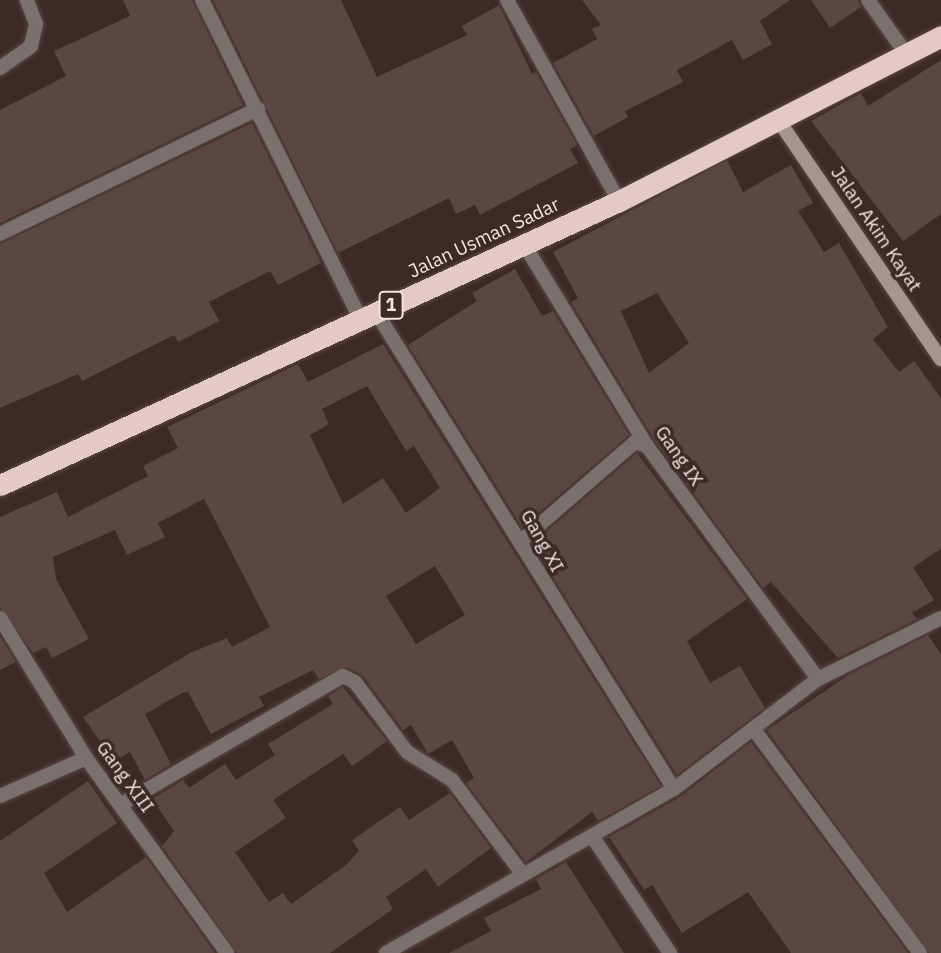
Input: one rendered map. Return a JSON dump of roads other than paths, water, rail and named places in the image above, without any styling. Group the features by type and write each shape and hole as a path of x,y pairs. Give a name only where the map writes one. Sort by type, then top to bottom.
{"highway":[{"name":"Jalan Usman Sadar","path":"0,485 619,201 941,36"}],"main road":[{"name":"Jalan Akim Kayat","path":"779,121 941,359"}],"street":[{"path":"0,68 31,46 36,24 27,0"},
{"name":"Gang XI","path":"202,0 369,316 522,540 521,550 674,789"},
{"path":"507,0 619,201"},
{"path":"868,0 907,55"},
{"path":"0,234 258,109"},
{"name":"Gang IX","path":"524,244 647,446 818,679"},
{"path":"522,540 635,442 647,446"},
{"name":"Gang XIII","path":"0,618 86,758 228,953"},
{"path":"386,953 522,872 674,789 755,731 818,679 941,618"},
{"path":"122,804 343,676 355,682 407,752 452,779 522,872"},
{"path":"755,731 920,953"},
{"path":"0,796 86,758"},
{"path":"592,836 670,953"}]}
